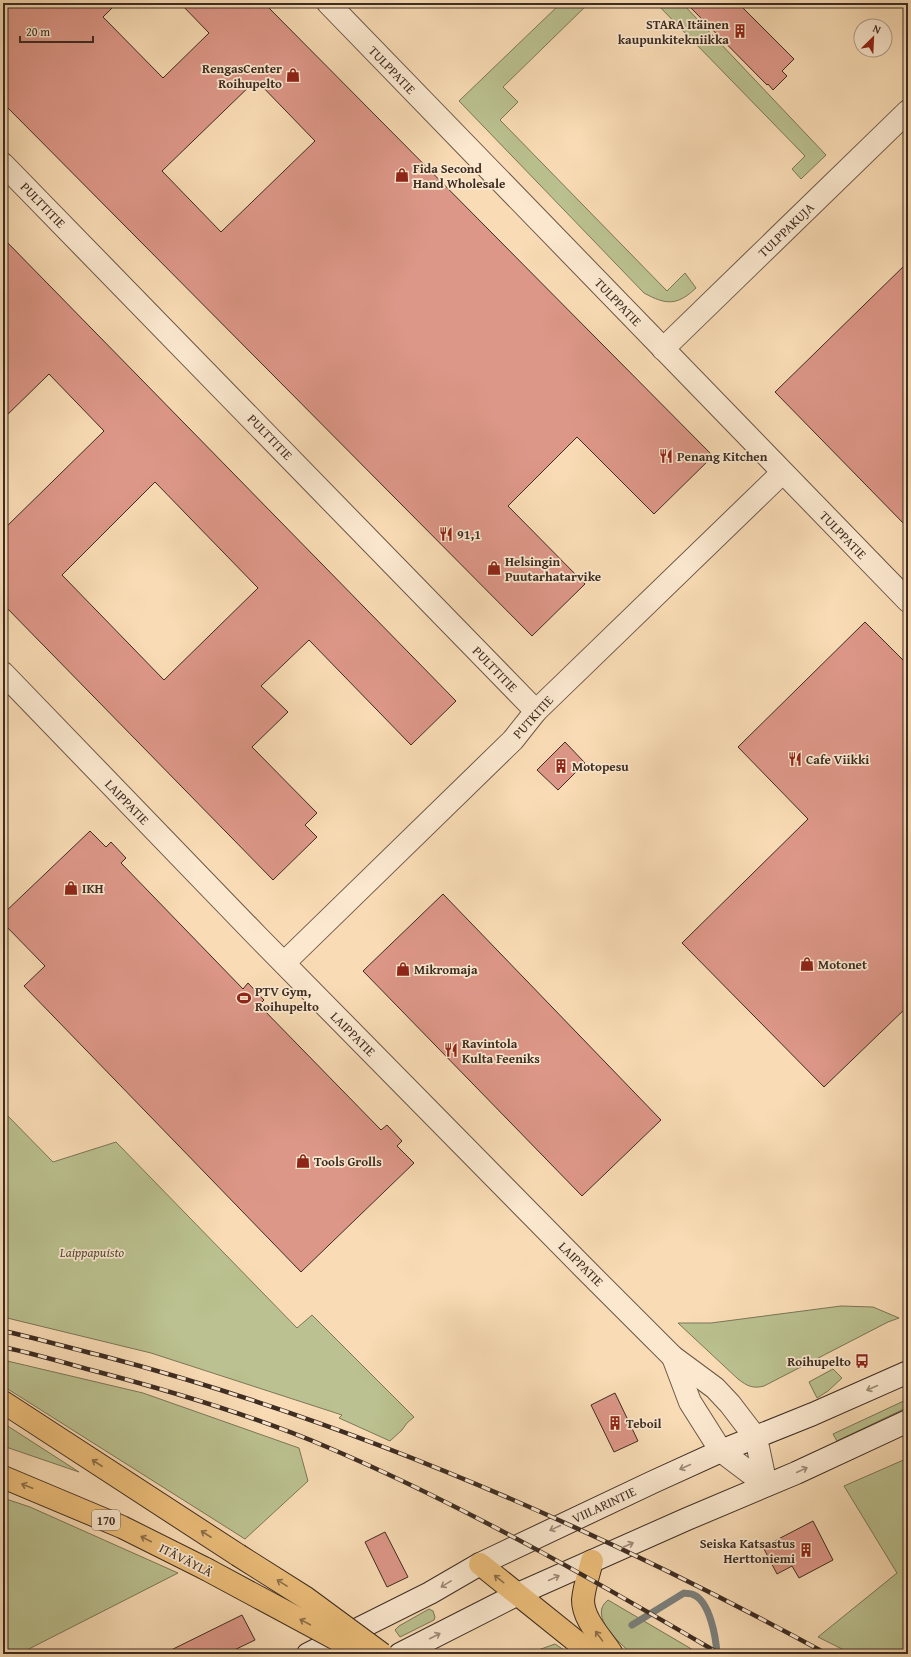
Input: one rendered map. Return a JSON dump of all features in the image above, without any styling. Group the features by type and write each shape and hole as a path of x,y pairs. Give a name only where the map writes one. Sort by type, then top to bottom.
{"highway":[{"path":"3,1402 306,1598 382,1654"},
{"name":"ITÄVÄYLÄ","path":"3,1477 122,1527 206,1569 364,1654"},
{"path":"592,1561 583,1601 592,1625 612,1654"},
{"path":"480,1564 592,1654"}],"street":[{"name":"TULPPATIE","path":"328,3 908,601"},
{"name":"TULPPAKUJA","path":"663,349 908,111"},
{"name":"PULTTITIE","path":"3,164 536,711"},
{"name":"PUTKITIE","path":"284,963 513,740 536,711 782,472"},
{"name":"LAIPPATIE","path":"3,673 284,963 673,1357 718,1392 730,1404 756,1438 766,1485"},
{"name":"LAIPPATIE","path":"673,1357 690,1402 721,1451 766,1485"},
{"name":"VIILARINTIE","path":"308,1654 430,1593 480,1564 721,1451 756,1438 908,1372"},
{"path":"400,1654 518,1594 796,1473 908,1421"}],"green space":[{"path":"561,3 589,3 503,87 518,102 500,120 667,291 685,273 696,288 677,301 671,302 659,300 644,293 459,101"},
{"path":"656,3 682,3 826,155 801,179 792,169 805,156"},
{"name":"Laippapuisto","path":"3,1111 53,1162 116,1142 297,1328 312,1315 414,1417 390,1441 339,1418 342,1415 151,1353 3,1317"},
{"path":"841,1306 873,1307 899,1318 888,1322 760,1387 750,1386 738,1379 678,1323 711,1323"},
{"path":"3,1360 143,1393 299,1448 308,1481 245,1539 3,1386"},
{"path":"833,1369 842,1378 828,1391 817,1398 809,1382"},
{"path":"908,1399 908,1407 837,1441 833,1434"},
{"path":"3,1423 79,1472 3,1446"},
{"path":"908,1458 908,1654 852,1654 818,1637 897,1573 844,1486"},
{"path":"3,1498 30,1507 178,1573 19,1654 3,1654"},
{"path":"608,1600 700,1654 632,1654 614,1637 603,1621 601,1614 603,1607"},
{"path":"429,1609 433,1611 435,1617 434,1620 400,1637 395,1630 399,1626"},
{"path":"555,1644 570,1654 527,1654"}],"building":[{"path":"3,3 117,3 103,17 163,78 209,33 180,3 264,3 713,456 654,514 577,437 508,506 585,584 532,636 3,103","holes":["256,80 315,141 221,232 162,171"]},
{"name":"STARA Itäinen kaupunkitekniikka","path":"686,3 738,3 794,59 782,71 787,76 773,90"},
{"path":"3,238 456,701 411,745 309,640 261,686 288,712 252,747 317,813 305,825 317,837 273,880 3,604 3,530 104,431 49,374 3,419","holes":["155,482 258,588 164,680 62,575"]},
{"path":"908,262 908,528 775,392"},
{"path":"865,622 908,665 908,1006 824,1087 682,943 808,819 738,747"},
{"name":"Motopesu","path":"565,742 585,763 558,790 537,770"},
{"path":"90,831 106,847 111,842 126,858 121,863 243,989 248,983 264,1000 259,1005 381,1130 387,1125 402,1141 397,1146 414,1163 301,1272 24,986 45,966 3,923 3,914"},
{"path":"443,894 661,1120 582,1196 363,971"},
{"name":"Teboil","path":"615,1393 638,1441 614,1452 591,1405"},
{"name":"Seiska Katsastus Herttoniemi","path":"813,1521 833,1560 799,1578 792,1566 777,1574 763,1547"},
{"path":"385,1532 408,1577 387,1587 365,1542"},
{"path":"242,1615 255,1640 226,1654 163,1654"}],"waterway":[{"path":"632,1625 684,1593 693,1594 700,1599 708,1613 714,1630 717,1654"}],"railway":[{"path":"3,1331 103,1356 197,1383 290,1413 383,1447 474,1483 653,1564 741,1608 827,1654"},
{"path":"3,1347 34,1354 178,1394 238,1413 327,1447 378,1469 477,1518 624,1598 720,1654"}],"place":[{"name":"STARA Itäinen kaupunkitekniikka","path":"740,31"},
{"name":"RengasCenter Roihupelto","path":"293,75"},
{"name":"Fida Second Hand Wholesale","path":"402,175"},
{"name":"Penang Kitchen","path":"666,456"},
{"name":"91,1","path":"446,534"},
{"name":"Helsingin Puutarhatarvike","path":"494,568"},
{"name":"Cafe Viikki","path":"795,759"},
{"name":"Motopesu","path":"561,766"},
{"name":"IKH","path":"71,888"},
{"name":"Motonet","path":"807,964"},
{"name":"Mikromaja","path":"403,969"},
{"name":"PTV Gym, Roihupelto","path":"244,998"},
{"name":"Ravintola Kulta Feeniks","path":"451,1050"},
{"name":"Tools Grolls","path":"303,1161"},
{"name":"Roihupelto","path":"862,1361"},
{"name":"Teboil","path":"615,1423"},
{"name":"Seiska Katsastus Herttoniemi","path":"806,1550"}]}
